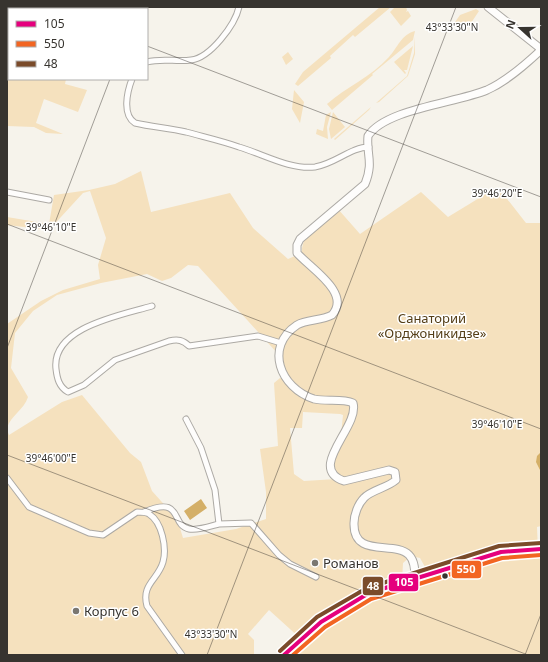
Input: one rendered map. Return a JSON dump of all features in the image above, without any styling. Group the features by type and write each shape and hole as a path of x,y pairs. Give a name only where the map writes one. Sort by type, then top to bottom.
{"main road":[{"path":"284,655 314,628 347,605 369,593 501,552 541,549"}],"street":[{"path":"148,62 190,60 199,57 223,38 230,29 239,7"},
{"path":"415,578 415,566 408,554 399,550 376,548 364,544 357,537 354,528 354,519 363,499 366,496 392,484 396,480 395,472 388,470 344,481 337,479 330,465 331,459 348,425 353,410 353,403 324,401 312,398 291,386 282,370 278,354 281,343 297,326 303,322 327,318 332,315 337,307 337,294 324,278 297,253 297,245 300,239 365,184 369,174 370,158 368,136 378,124 391,118 455,101 489,89 524,66 541,50 488,7"},
{"path":"132,80 128,97 127,114 130,119 141,124 175,129 300,166 315,167 348,155 354,150 369,147"},
{"path":"7,192 49,200"},
{"path":"152,306 86,327 74,333 65,341 58,352 55,364 57,378 63,389 68,392 84,385 115,360 176,339 184,341 189,346 258,336 281,343"},
{"path":"186,419 201,448 215,490 220,524"},
{"path":"7,478 28,507 89,533 103,535 131,515 137,512 144,512 158,506 167,506 172,509 183,526 189,529 220,524 251,523 279,555 290,564 316,577"},
{"path":"144,512 154,519 160,528 165,550 163,562 146,589 146,600 148,606 182,655"}],"green space":[{"path":"7,7 113,7 8,8 8,80 66,80 65,84 87,90 78,112 44,99 36,123 63,134 46,133 34,127 7,126"},
{"path":"380,7 391,7 355,37 353,35 330,56 331,58 298,86 295,84 303,72"},
{"path":"395,7 406,7 406,12 408,11 411,16 401,26 390,12"},
{"path":"476,9 479,11 467,29 455,22 460,15"},
{"path":"415,31 413,40 332,110 327,104 382,64 406,35"},
{"path":"415,36 415,54 408,76 376,103 407,76 414,53"},
{"path":"413,46 407,70 404,70 406,73 405,74 394,62"},
{"path":"288,52 293,59 286,65 282,57"},
{"path":"294,90 304,102 300,123 292,109"},
{"path":"371,107 335,140 334,139"},
{"path":"331,112 327,127 328,139 316,134 317,129 323,131 326,115"},
{"path":"333,112 345,127 331,139 329,129"},
{"name":"Санаторий «Орджоникидзе»","path":"141,171 151,212 230,193 253,228 288,259 302,253 305,239 309,233 320,222 338,209 360,234 421,192 448,217 494,189 504,195 526,223 540,223 541,221 541,526 537,527 538,550 541,550 541,655 285,655 301,639 269,610 248,634 254,640 254,655 7,655 7,430 9,435 62,402 82,395 130,453 141,462 152,491 170,511 179,525 183,538 236,529 266,519 266,492 260,449 278,446 274,383 280,378 286,380 278,354 198,266 188,265 171,278 162,281 147,274 101,283 57,295 33,311 15,333 11,368 28,397 24,406 11,420 7,428 7,324 41,301 63,290 100,279 98,265 106,238 90,191 83,193 49,230 7,225 7,217 49,224 54,195 89,190 115,184","holes":["303,412 343,415 341,435 330,466 337,479 304,481 294,474 290,428 302,428","411,556 420,558 429,574 402,583 403,563"]}],"shaded area":[{"path":"541,452 541,472 536,462 537,456"},
{"path":"201,499 207,508 190,520 184,511"}],"transit line":[{"name":"48","path":"280,651 317,617 367,588 499,546 541,543"},
{"name":"105","path":"284,655 321,622 369,593 501,552 541,549"},
{"name":"550","path":"293,655 325,627 371,599 502,558 541,555"}],"place":[{"name":"Романов","path":"315,563"},
{"name":"Корпус 6","path":"76,611"}]}
